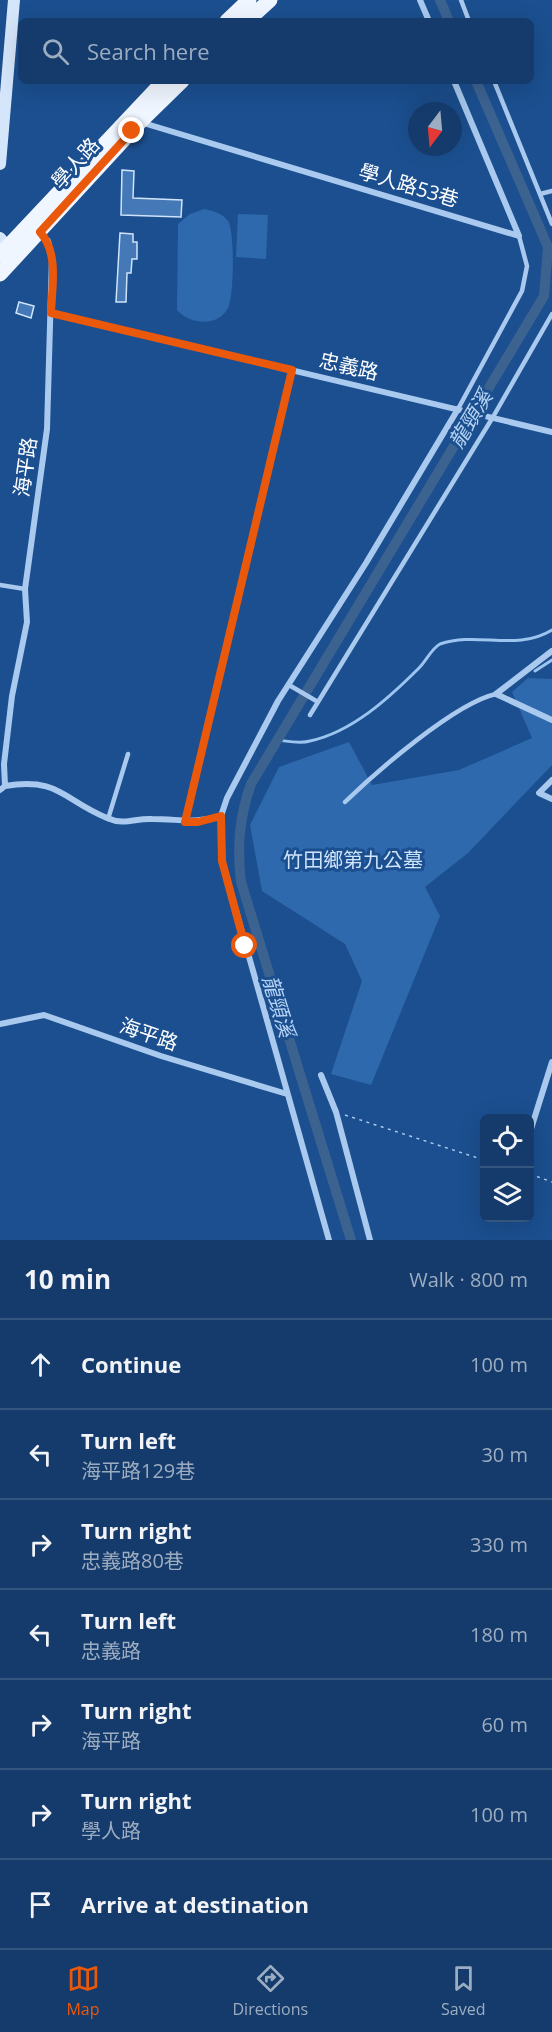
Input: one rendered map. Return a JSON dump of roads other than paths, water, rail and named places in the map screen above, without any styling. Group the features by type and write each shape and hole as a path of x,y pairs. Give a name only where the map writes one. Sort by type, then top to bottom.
{"main road":[{"path":"0,164 3,96 14,0"},
{"path":"230,18 249,0"},
{"path":"250,18 270,0"},
{"name":"學人路","path":"0,274 6,249 36,228 135,118 162,84"},
{"name":"學人路","path":"135,118 178,84"}],"street":[{"path":"420,0 428,18"},
{"path":"455,84 519,236"},
{"name":"學人路53巷","path":"135,118 519,236"},
{"name":"海平路","path":"2,788 12,696 27,622 24,589 46,429 52,256 48,241 36,228"},
{"name":"忠義路","path":"51,313 552,432"},
{"path":"185,822 292,370"},
{"path":"329,1240 222,861 221,816 232,788 278,701 461,409"},
{"path":"552,651 496,694 552,720"},
{"path":"552,780 538,793 552,799"},
{"path":"2,788 34,782 47,785 108,819 129,823 150,818 198,822 221,816"},
{"name":"海平路","path":"0,1024 44,1015 161,1056 286,1094"},
{"path":"534,1119 552,1062"},
{"path":"321,1075 336,1112 370,1240"}],"lane":[{"path":"460,0 468,18"},
{"path":"495,84 552,224"},
{"path":"540,194 552,191"},
{"path":"461,409 522,291 527,266 519,236"},
{"path":"310,715 552,314"},
{"path":"0,585 24,589"},
{"path":"289,686 318,702"},
{"path":"345,802 372,776 455,713 486,696 496,694"},
{"path":"108,819 128,754"}],"waterway":[{"name":"龍頸溪","path":"440,0 448,18"},
{"name":"龍頸溪","path":"351,1240 241,882 240,833 251,784 544,296 548,247 477,84"},
{"name":"龍頸溪","path":"277,740 306,742 326,737 355,722 395,691 440,644 468,639 525,640 552,630"},
{"path":"535,671 552,660"}],"park label":[{"name":"竹田鄉第九公墓","path":"353,859"}]}
